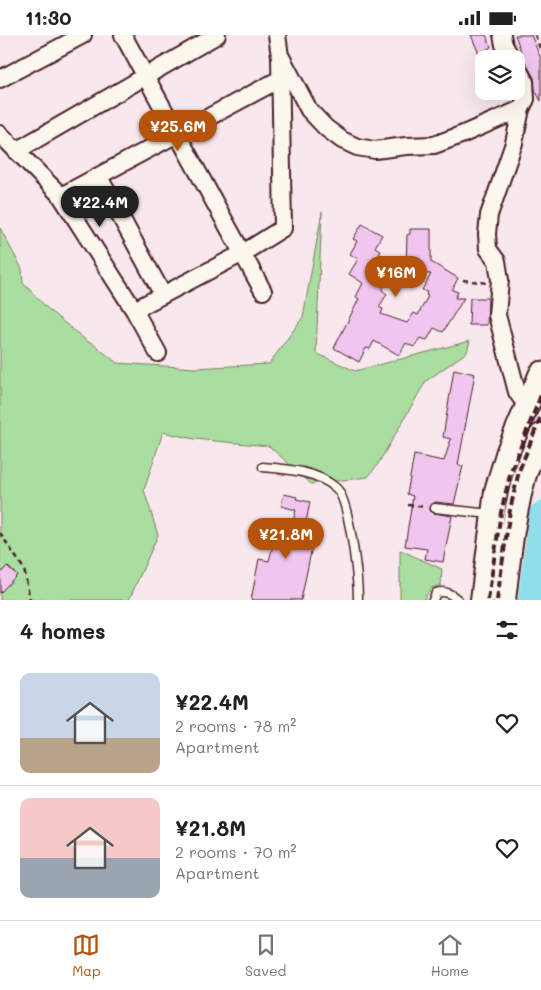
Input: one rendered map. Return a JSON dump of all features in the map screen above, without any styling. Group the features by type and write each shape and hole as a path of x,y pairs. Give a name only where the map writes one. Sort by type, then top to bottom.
{"main road":[{"path":"482,600 492,515 502,469 541,373"},
{"path":"504,600 520,495 541,435"}],"street":[{"path":"0,79 83,35"},
{"path":"123,35 264,291"},
{"path":"16,151 217,35"},
{"path":"134,310 243,253 283,228 280,56 277,35"},
{"path":"502,35 507,50"},
{"path":"280,56 309,110 326,128 342,140 357,147 374,150 434,145 521,109"},
{"path":"61,196 280,79"},
{"path":"525,82 526,99 521,109 514,143 489,215 487,234 488,249 496,261 500,280 497,315 517,392 521,398 529,401"},
{"path":"0,134 61,196 134,310 158,353"},
{"path":"99,177 163,295"}],"lane":[{"path":"263,467 296,471 324,480 338,489 345,503 358,600"},
{"path":"435,508 492,515"},
{"path":"433,600 436,593 441,591 448,593 458,600"}],"path":[{"path":"535,35 541,51"},
{"path":"464,280 490,283 500,280"},
{"path":"408,505 435,508"},
{"path":"0,533 24,569 30,600"}],"green space":[{"path":"322,212 316,353 355,371 470,341 467,352 426,381 378,464 368,477 311,484 269,446 194,439 163,432 144,490 158,535 129,600 0,600 0,228 22,269 23,283 50,311 117,363 195,368 269,364 303,317"},
{"path":"400,550 442,569 441,585 431,588 425,600 400,600"}],"building":[{"path":"471,35 486,35 491,47 486,50 477,50"},
{"path":"515,35 531,35 541,59 541,101 535,90 534,78 525,62 525,50 520,50"},
{"path":"362,224 382,235 375,247 381,251 372,269 388,278 382,290 387,294 379,307 383,309 381,314 407,323 414,313 418,315 428,296 426,295 427,292 422,290 431,274 406,273 407,235 410,234 410,229 431,229 431,262 458,278 452,290 458,292 455,298 464,298 443,332 434,328 427,340 420,338 414,347 406,343 399,355 374,341 370,349 366,348 359,362 334,348 359,299 356,297 363,283 349,274 358,259 350,254 357,241 353,239"},
{"path":"470,298 488,298 487,325 469,325"},
{"path":"454,369 475,374 458,465 463,466 454,504 435,502 430,507 430,511 434,513 452,516 443,562 425,559 427,549 405,546 413,496 407,494 414,455 444,461 451,439 443,437"},
{"path":"284,494 310,502 303,537 313,542 301,600 251,600 259,559 269,561 275,537 288,540 296,510 281,506"},
{"path":"7,566 17,575 0,593 0,574"}],"waterway":[{"path":"530,600 541,514"}],"railway":[{"path":"488,600 501,512 511,471 541,395"},
{"path":"497,600 510,510 519,471 541,416"}]}
